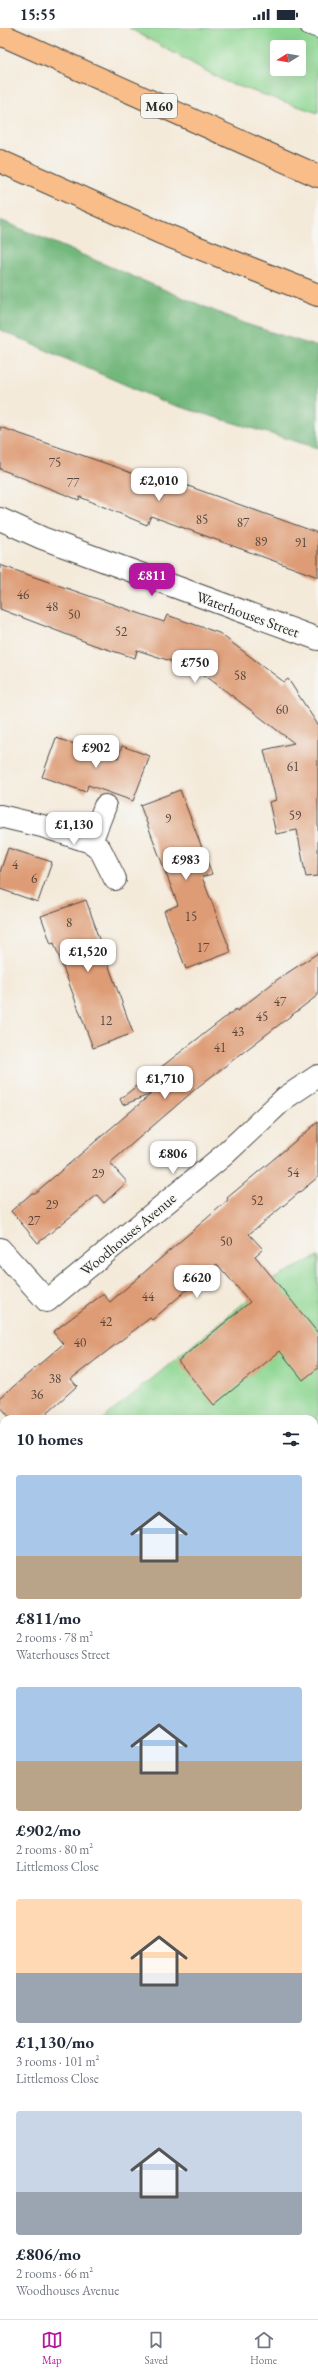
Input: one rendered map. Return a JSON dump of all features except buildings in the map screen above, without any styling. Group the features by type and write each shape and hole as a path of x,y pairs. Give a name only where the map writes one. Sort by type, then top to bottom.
{"highway":[{"name":"M60","path":"0,34 318,176"},
{"path":"0,161 161,234 318,295"}],"street":[{"name":"Waterhouses Street","path":"0,519 42,538 318,639"},
{"path":"91,842 105,806"},
{"path":"0,816 42,826 91,842 100,849 115,879"},
{"name":"Woodhouses Avenue","path":"0,1248 47,1301 224,1155 285,1098 318,1076"}],"lane":[{"path":"307,28 318,32"}],"green space":[{"path":"129,28 318,28 318,113 226,82"},
{"path":"0,220 243,323 318,347 318,448 167,403 0,330"},
{"path":"318,1256 318,1415 108,1415 273,1279"}]}
